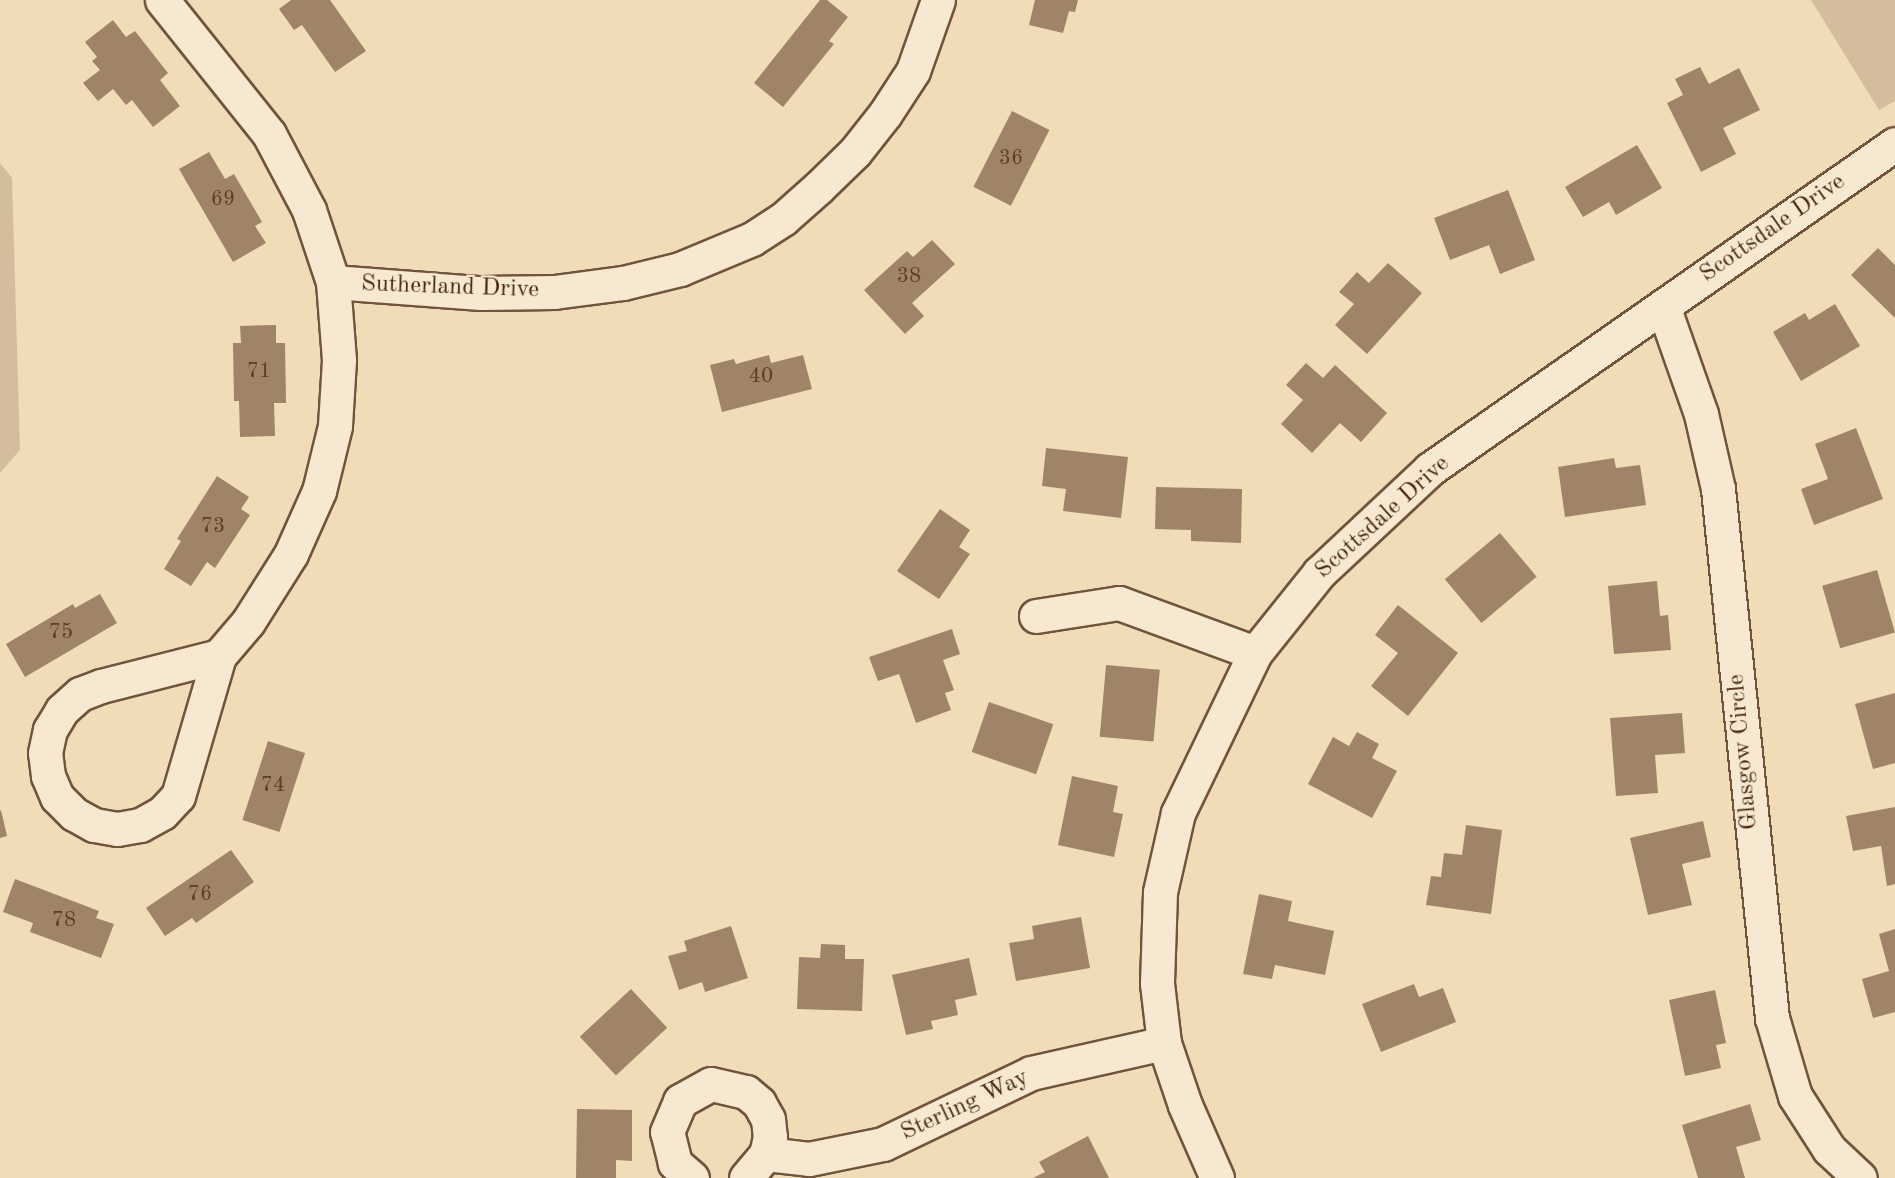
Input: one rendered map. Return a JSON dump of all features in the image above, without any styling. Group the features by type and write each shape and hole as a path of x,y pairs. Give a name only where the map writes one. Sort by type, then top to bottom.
{"street":[{"path":"162,0 269,134 309,210 333,282 339,360 335,426 319,491 272,587 219,656 178,796 162,813 140,825 117,829 94,825 74,814 57,797 48,776 48,741 62,710 80,694 101,686 219,656"},
{"name":"Sutherland Drive","path":"333,282 481,293 554,292 622,283 680,269 752,239 783,219 819,187 855,152 885,114 912,71 938,0"},
{"name":"Scottsdale Drive","path":"1217,1178 1185,1105 1164,1043 1157,983 1160,892 1178,813 1255,653 1319,573 1430,470 1895,144"},
{"name":"Glasgow Circle","path":"1663,306 1701,414 1718,489 1772,1018 1795,1096 1829,1149 1860,1178"},
{"path":"1036,616 1119,603 1255,653"},
{"name":"Sterling Way","path":"692,1178 675,1163 668,1132 680,1101 711,1084 729,1085 759,1103 769,1128 756,1166 884,1144 1031,1073 1164,1043"}],"shaded area":[{"path":"1811,0 1895,0 1895,101 1879,110"},
{"path":"0,163 12,178 20,450 0,473"}],"building":[{"path":"291,0 330,0 366,51 335,72 302,25 294,30 279,9"},
{"path":"820,0 827,0 848,17 829,41 834,44 783,107 754,83"},
{"path":"1035,0 1078,0 1075,12 1069,11 1063,33 1029,25"},
{"path":"113,20 126,37 135,31 168,73 160,80 180,106 153,127 132,100 126,105 113,89 98,101 83,83 100,70 92,61 97,57 85,42"},
{"path":"1700,67 1709,84 1739,68 1760,110 1723,128 1736,154 1701,172 1667,103 1683,95 1675,79"},
{"path":"1012,111 1049,130 1011,206 973,187"},
{"path":"1637,145 1662,188 1616,215 1609,202 1583,217 1565,187"},
{"path":"209,152 225,179 234,174 262,222 255,226 266,243 233,262 179,169"},
{"path":"1508,190 1535,260 1500,274 1489,245 1450,260 1434,218"},
{"path":"932,240 955,264 912,303 924,316 905,334 864,290 907,251 913,257"},
{"path":"1878,248 1895,265 1895,318 1851,275"},
{"path":"1388,263 1422,293 1367,354 1335,325 1354,304 1339,292 1357,272 1369,283"},
{"path":"1835,304 1860,346 1801,381 1773,332 1805,313 1809,320"},
{"path":"276,325 276,343 285,343 286,403 274,403 275,436 240,437 239,401 234,401 233,343 241,343 240,326"},
{"path":"769,355 771,363 803,355 812,389 722,412 710,365 734,359 736,364"},
{"path":"1306,363 1323,378 1335,365 1387,413 1361,442 1340,423 1312,453 1281,424 1303,400 1286,385"},
{"path":"1856,428 1883,499 1814,525 1801,489 1828,479 1815,444"},
{"path":"1046,448 1128,457 1121,518 1063,511 1066,489 1042,486"},
{"path":"1614,458 1616,468 1640,465 1646,505 1565,517 1558,467"},
{"path":"217,476 249,497 241,509 250,515 215,568 207,562 191,586 164,569 181,541 177,539"},
{"path":"1156,487 1242,489 1241,543 1191,541 1191,530 1155,529"},
{"path":"940,509 970,530 959,547 970,554 939,599 897,571"},
{"path":"1500,533 1537,577 1481,623 1445,579"},
{"path":"1877,570 1895,632 1840,648 1822,586"},
{"path":"1657,581 1660,616 1668,615 1671,650 1614,654 1608,586"},
{"path":"100,594 117,623 25,677 6,644 73,604 75,608"},
{"path":"1398,605 1458,653 1408,716 1371,686 1398,653 1375,635"},
{"path":"952,629 960,654 943,660 954,690 945,693 951,710 916,723 899,674 878,681 869,657"},
{"path":"1106,665 1160,670 1154,741 1100,737"},
{"path":"1895,693 1895,763 1873,769 1855,704"},
{"path":"989,702 1053,724 1036,774 972,752"},
{"path":"1682,713 1685,753 1655,755 1658,793 1616,796 1610,718"},
{"path":"1357,732 1379,744 1372,758 1397,771 1372,818 1308,784 1333,737 1349,746"},
{"path":"268,741 305,753 279,832 242,820"},
{"path":"1072,776 1118,786 1113,812 1123,814 1114,857 1058,845"},
{"path":"1895,807 1895,884 1887,886 1881,846 1853,851 1846,816"},
{"path":"0,811 7,836 0,838"},
{"path":"1703,821 1711,857 1682,864 1692,905 1648,915 1630,838"},
{"path":"1466,825 1502,830 1491,914 1426,905 1431,876 1441,877 1444,853 1462,855"},
{"path":"231,850 254,882 196,923 192,918 165,936 146,908"},
{"path":"15,879 99,911 96,918 114,924 101,958 30,932 33,923 3,912"},
{"path":"1259,894 1292,901 1288,921 1334,931 1325,975 1275,965 1272,979 1243,974"},
{"path":"1081,917 1090,968 1016,981 1009,943 1034,939 1032,926"},
{"path":"731,926 748,978 705,992 702,982 679,990 668,956 687,951 684,941"},
{"path":"1895,929 1895,1012 1873,1018 1862,979 1889,971 1879,934"},
{"path":"821,944 845,945 845,959 864,959 862,1011 797,1009 799,957 820,958"},
{"path":"969,958 977,995 955,1000 958,1015 931,1021 933,1029 906,1035 892,975"},
{"path":"1414,984 1419,997 1443,988 1456,1022 1381,1052 1362,1004"},
{"path":"631,989 667,1028 616,1076 580,1037"},
{"path":"1715,990 1726,1043 1716,1045 1721,1068 1685,1076 1669,1000"},
{"path":"1750,1104 1761,1140 1736,1147 1745,1178 1698,1178 1682,1125"},
{"path":"577,1109 632,1110 632,1161 616,1160 616,1178 576,1178"},
{"path":"1088,1136 1109,1178 1033,1178 1045,1172 1039,1162"}]}
